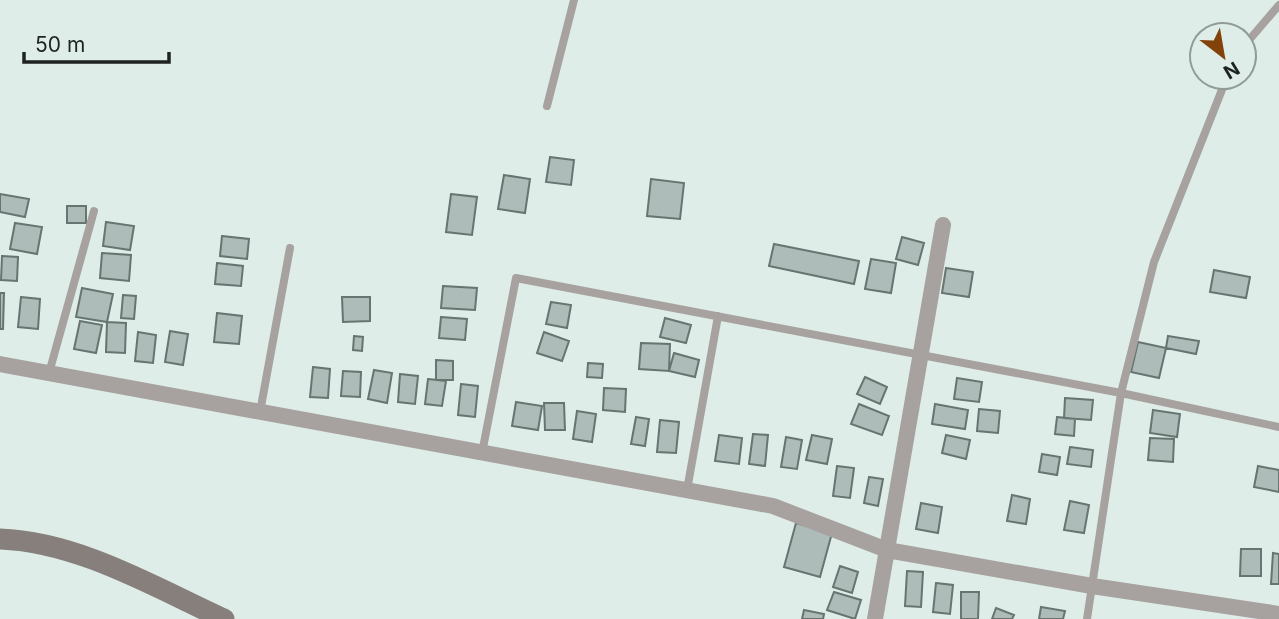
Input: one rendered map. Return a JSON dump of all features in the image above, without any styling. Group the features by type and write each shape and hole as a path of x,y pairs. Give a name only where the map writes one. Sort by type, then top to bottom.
{"main road":[{"path":"0,527 28,540 100,562 224,619"},
{"path":"0,539 28,540"}],"street":[{"path":"875,619 943,225"},
{"path":"0,364 773,506 887,550 1092,586 1279,614"}],"lane":[{"path":"547,106 574,0"},
{"path":"1258,30 1279,5"},
{"path":"1087,619 1121,393 1154,262 1221,91"},
{"path":"49,373 94,211"},
{"path":"260,412 290,248"},
{"path":"482,453 516,278 1121,393 1279,427"},
{"path":"687,490 718,316"}],"building":[{"path":"550,157 574,160 571,185 546,182"},
{"path":"504,175 530,179 525,213 498,209"},
{"path":"651,179 684,183 680,219 647,216"},
{"path":"0,194 29,199 25,217 0,212"},
{"path":"451,194 477,197 472,235 446,232"},
{"path":"67,206 86,206 86,223 67,223"},
{"path":"106,222 134,226 130,250 103,246"},
{"path":"15,223 42,227 37,254 10,249"},
{"path":"222,236 249,239 247,259 220,256"},
{"path":"902,237 924,243 918,265 896,259"},
{"path":"774,244 859,261 854,284 769,266"},
{"path":"102,253 131,255 129,281 100,278"},
{"path":"2,256 18,257 17,281 1,280"},
{"path":"871,259 896,263 891,293 865,289"},
{"path":"217,263 243,266 241,286 215,284"},
{"path":"946,268 973,272 969,297 942,293"},
{"path":"1214,270 1250,277 1246,298 1210,292"},
{"path":"443,286 477,288 475,310 441,308"},
{"path":"82,288 113,294 107,322 76,317"},
{"path":"0,293 4,293 3,329 0,329"},
{"path":"123,295 136,296 134,319 121,318"},
{"path":"21,297 40,299 38,329 18,327"},
{"path":"342,297 370,297 370,321 343,322"},
{"path":"551,302 571,305 567,328 546,324"},
{"path":"217,313 242,316 239,344 214,342"},
{"path":"441,317 467,319 465,340 439,338"},
{"path":"665,318 691,325 686,343 660,337"},
{"path":"80,321 102,325 96,353 74,349"},
{"path":"107,322 126,323 125,353 106,352"},
{"path":"170,331 188,334 183,365 165,362"},
{"path":"138,332 156,335 153,363 135,361"},
{"path":"544,332 569,341 562,361 537,353"},
{"path":"354,336 363,337 362,351 353,350"},
{"path":"1168,336 1199,341 1196,354 1166,348"},
{"path":"1138,342 1166,348 1159,378 1131,372"},
{"path":"641,343 670,344 669,371 639,369"},
{"path":"674,353 699,360 695,377 669,371"},
{"path":"436,360 453,361 453,380 436,380"},
{"path":"588,363 603,364 602,378 587,377"},
{"path":"313,367 330,369 328,398 310,397"},
{"path":"374,370 392,373 387,403 368,399"},
{"path":"343,371 361,372 360,397 341,396"},
{"path":"400,374 418,376 415,404 398,402"},
{"path":"865,377 887,387 880,404 857,394"},
{"path":"957,378 982,382 979,402 954,399"},
{"path":"428,379 446,381 442,406 425,404"},
{"path":"461,384 478,386 475,417 458,415"},
{"path":"604,388 626,389 625,412 603,410"},
{"path":"1065,398 1093,400 1091,420 1064,418"},
{"path":"516,402 542,406 538,430 512,426"},
{"path":"544,403 564,403 565,430 545,430"},
{"path":"859,404 889,416 882,435 851,424"},
{"path":"935,404 968,410 965,429 932,424"},
{"path":"979,409 1000,411 998,433 977,431"},
{"path":"1153,410 1180,414 1177,437 1150,433"},
{"path":"577,411 596,414 592,442 573,439"},
{"path":"636,417 649,419 645,446 631,444"},
{"path":"1057,417 1075,419 1074,436 1055,434"},
{"path":"660,420 679,422 676,453 657,452"},
{"path":"753,434 768,435 765,466 749,464"},
{"path":"719,435 742,438 739,464 715,461"},
{"path":"812,435 832,439 827,464 806,460"},
{"path":"946,435 970,440 966,459 942,453"},
{"path":"786,437 802,440 797,469 781,467"},
{"path":"1150,438 1174,439 1173,462 1148,460"},
{"path":"1070,447 1093,450 1091,467 1067,464"},
{"path":"1042,454 1060,457 1057,475 1039,472"},
{"path":"837,466 854,468 850,498 833,496"},
{"path":"1258,466 1279,470 1279,492 1254,487"},
{"path":"869,477 883,479 878,506 864,503"},
{"path":"1012,495 1030,499 1026,524 1007,521"},
{"path":"1070,501 1089,505 1084,533 1064,530"},
{"path":"921,503 942,507 938,533 916,529"},
{"path":"796,523 832,533 820,577 784,567"},
{"path":"1241,549 1261,549 1261,576 1240,576"},
{"path":"1273,553 1279,554 1279,584 1271,584"},
{"path":"840,566 858,572 852,593 833,587"},
{"path":"907,571 923,572 921,607 905,606"},
{"path":"936,583 953,585 950,614 933,612"},
{"path":"834,592 861,600 855,619 827,610"},
{"path":"961,592 979,592 978,619 961,619"},
{"path":"1041,607 1065,611 1063,619 1039,619"},
{"path":"996,608 1014,615 1012,619 992,619"},
{"path":"804,610 824,614 823,619 802,619"}]}
